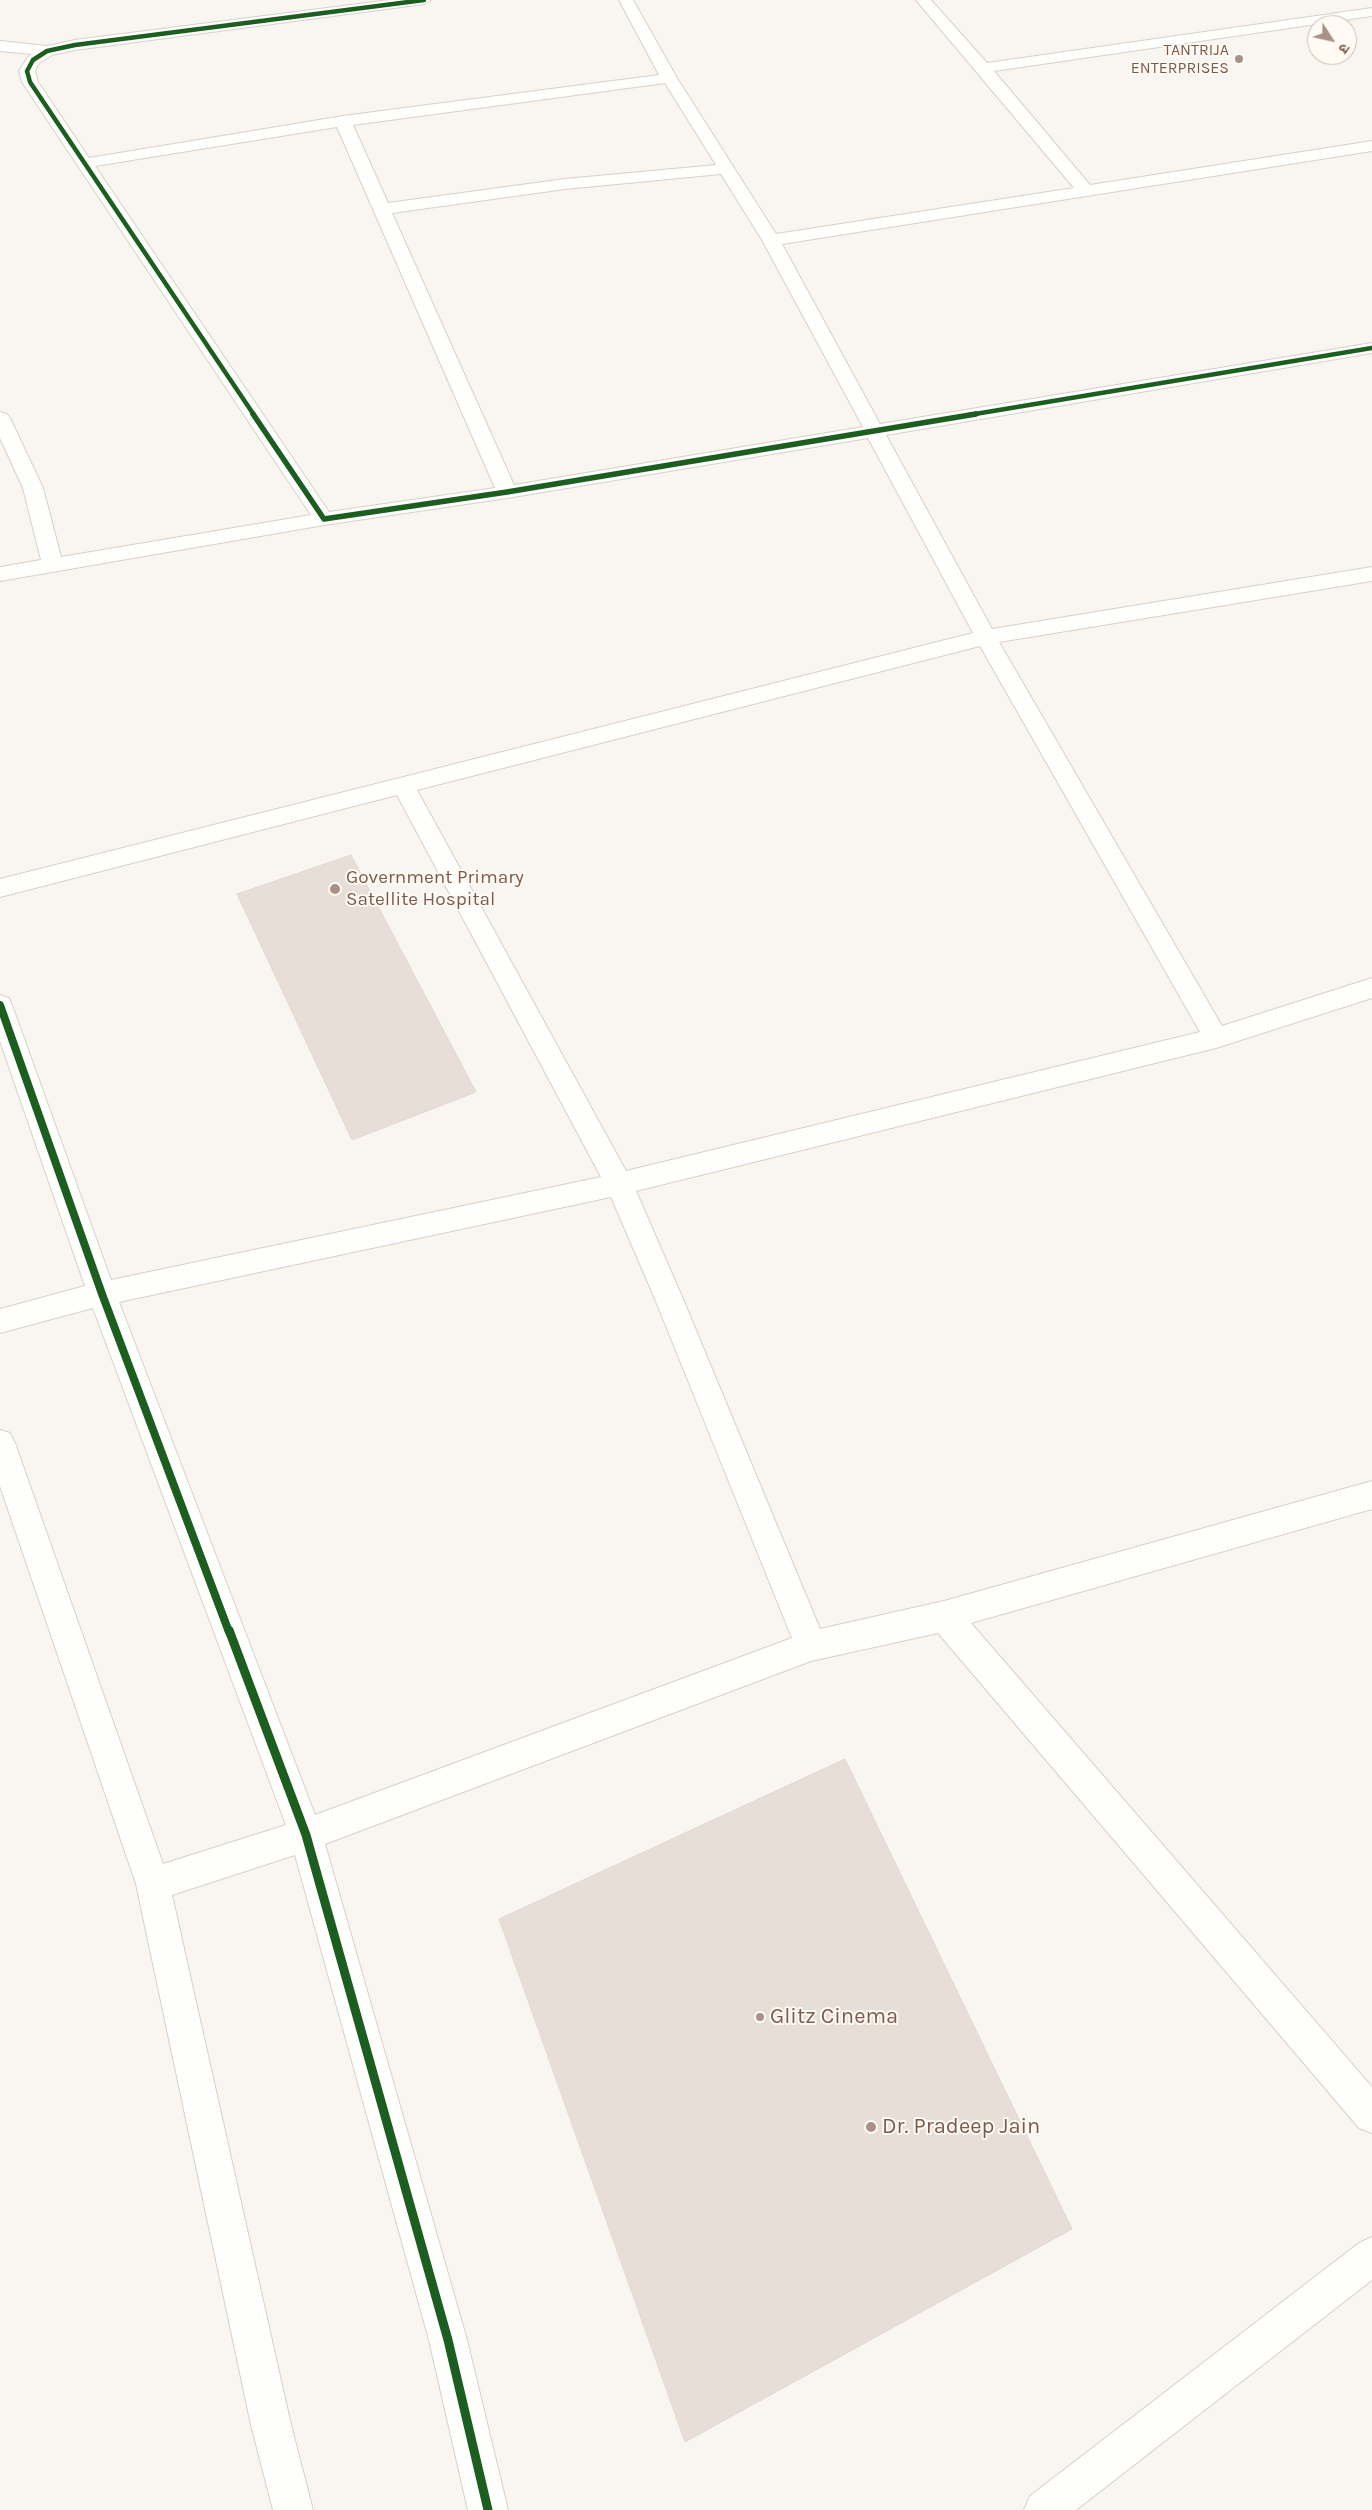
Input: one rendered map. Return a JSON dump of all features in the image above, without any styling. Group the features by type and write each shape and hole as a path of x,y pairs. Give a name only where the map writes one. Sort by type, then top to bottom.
{"street":[{"path":"0,46 47,51 304,7 424,0"},
{"path":"626,0 669,78 771,240 986,637 1216,1038"},
{"path":"923,0 984,68 1084,189"},
{"path":"984,68 1372,12"},
{"path":"47,51 33,60 27,71 30,82 324,520"},
{"path":"86,164 343,121 669,78"},
{"path":"343,121 507,492"},
{"path":"771,240 1084,189 1372,146"},
{"path":"382,209 565,184 727,169"},
{"path":"0,574 52,563 507,492 1372,348"},
{"path":"0,418 33,488 52,563"},
{"path":"0,888 986,637 1372,574"},
{"path":"404,786 619,1184 669,1299 811,1646"},
{"path":"0,1321 102,1294 619,1184 1216,1038 1372,988"},
{"path":"0,1005 102,1294 306,1835 448,2340 488,2510"},
{"path":"0,1443 153,1884 271,2425 293,2510"},
{"path":"153,1884 306,1835 811,1646 944,1616 1372,1494"},
{"path":"944,1616 1372,2115"},
{"path":"1044,2510 1372,2256"}],"building":[{"path":"351,855 476,1092 352,1140 237,894"},
{"path":"845,1759 1072,2229 685,2442 499,1919"}],"cycle path":[{"path":"424,0 75,45 47,51 33,60 27,71 30,82 324,519 507,492 1372,348"},
{"path":"0,1005 102,1294 306,1835 448,2340 488,2510"}],"place":[{"name":"TANTRIJA ENTERPRISES","path":"1239,59"},
{"name":"Government Primary Satellite Hospital","path":"335,889"},
{"name":"Glitz Cinema","path":"760,2017"},
{"name":"Dr. Pradeep Jain","path":"871,2127"}]}
